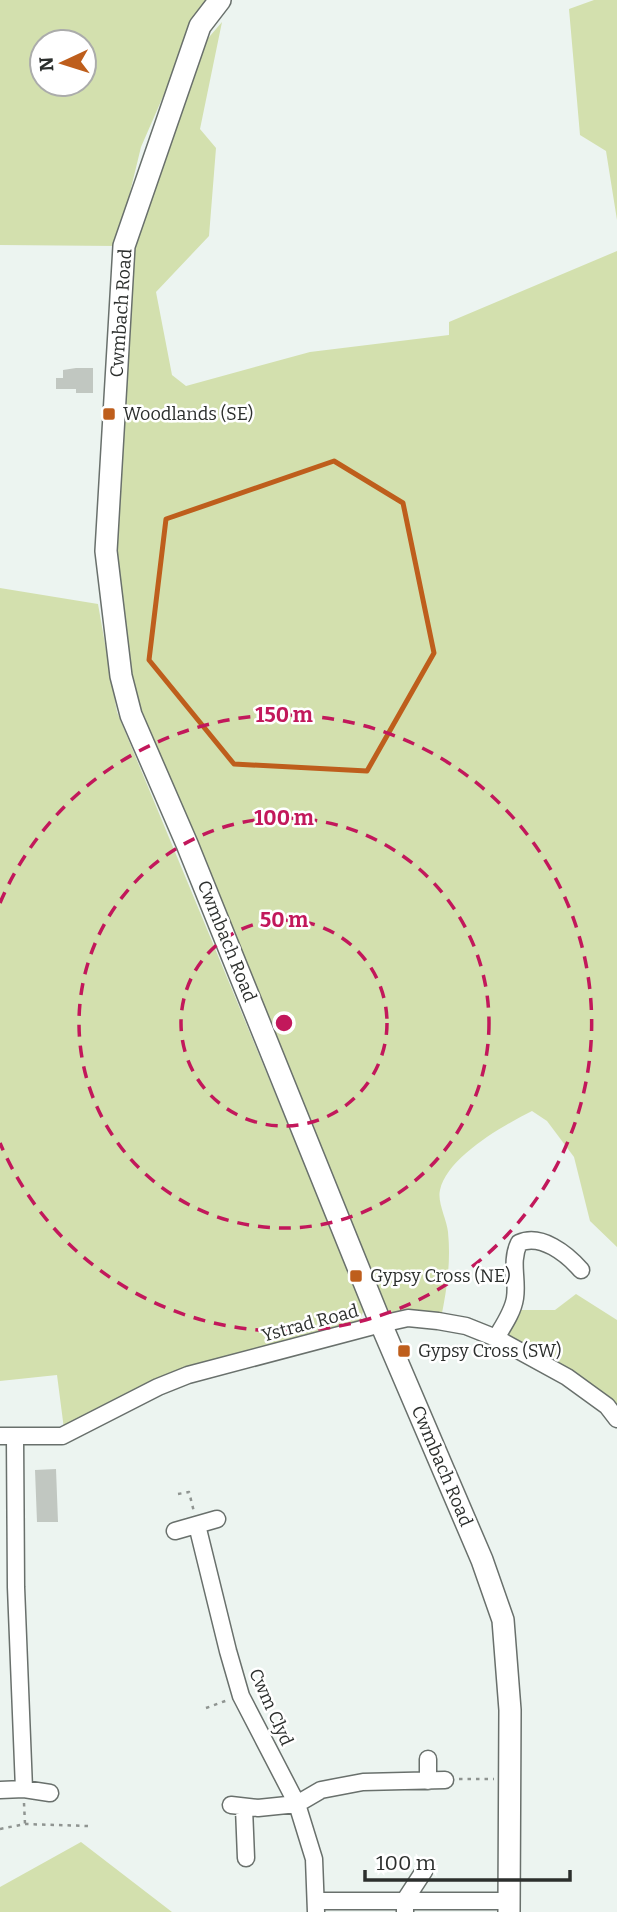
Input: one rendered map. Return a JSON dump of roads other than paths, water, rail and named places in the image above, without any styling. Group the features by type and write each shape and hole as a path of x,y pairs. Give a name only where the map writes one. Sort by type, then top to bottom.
{"main road":[{"name":"Cwmbach Road","path":"220,0 200,26 124,246 106,551 121,676 131,715 192,856 381,1324 482,1560 503,1620 510,1710 510,1906"}],"street":[{"path":"496,1338 514,1304 516,1294 513,1260 519,1243 532,1240 561,1250 580,1270"},
{"name":"Ystrad Road","path":"7,1437 62,1436 158,1387 188,1375 408,1318 466,1326 496,1338 567,1377 607,1406 617,1419"},
{"path":"7,1437 8,1587 24,1789"},
{"path":"175,1531 217,1519"},
{"name":"Cwm Clyd","path":"197,1525 241,1696 297,1804 314,1859 316,1907 510,1906"},
{"path":"428,1759 428,1781"},
{"path":"246,1858 237,1806 297,1804 321,1790 363,1782 445,1780"},
{"path":"0,1790 24,1789 50,1793"},
{"path":"405,1906 424,1871"}],"place":[{"name":"Woodlands (SE)","path":"109,414"},
{"name":"Gypsy Cross (NE)","path":"356,1276"},
{"name":"Gypsy Cross (SW)","path":"404,1351"}]}
